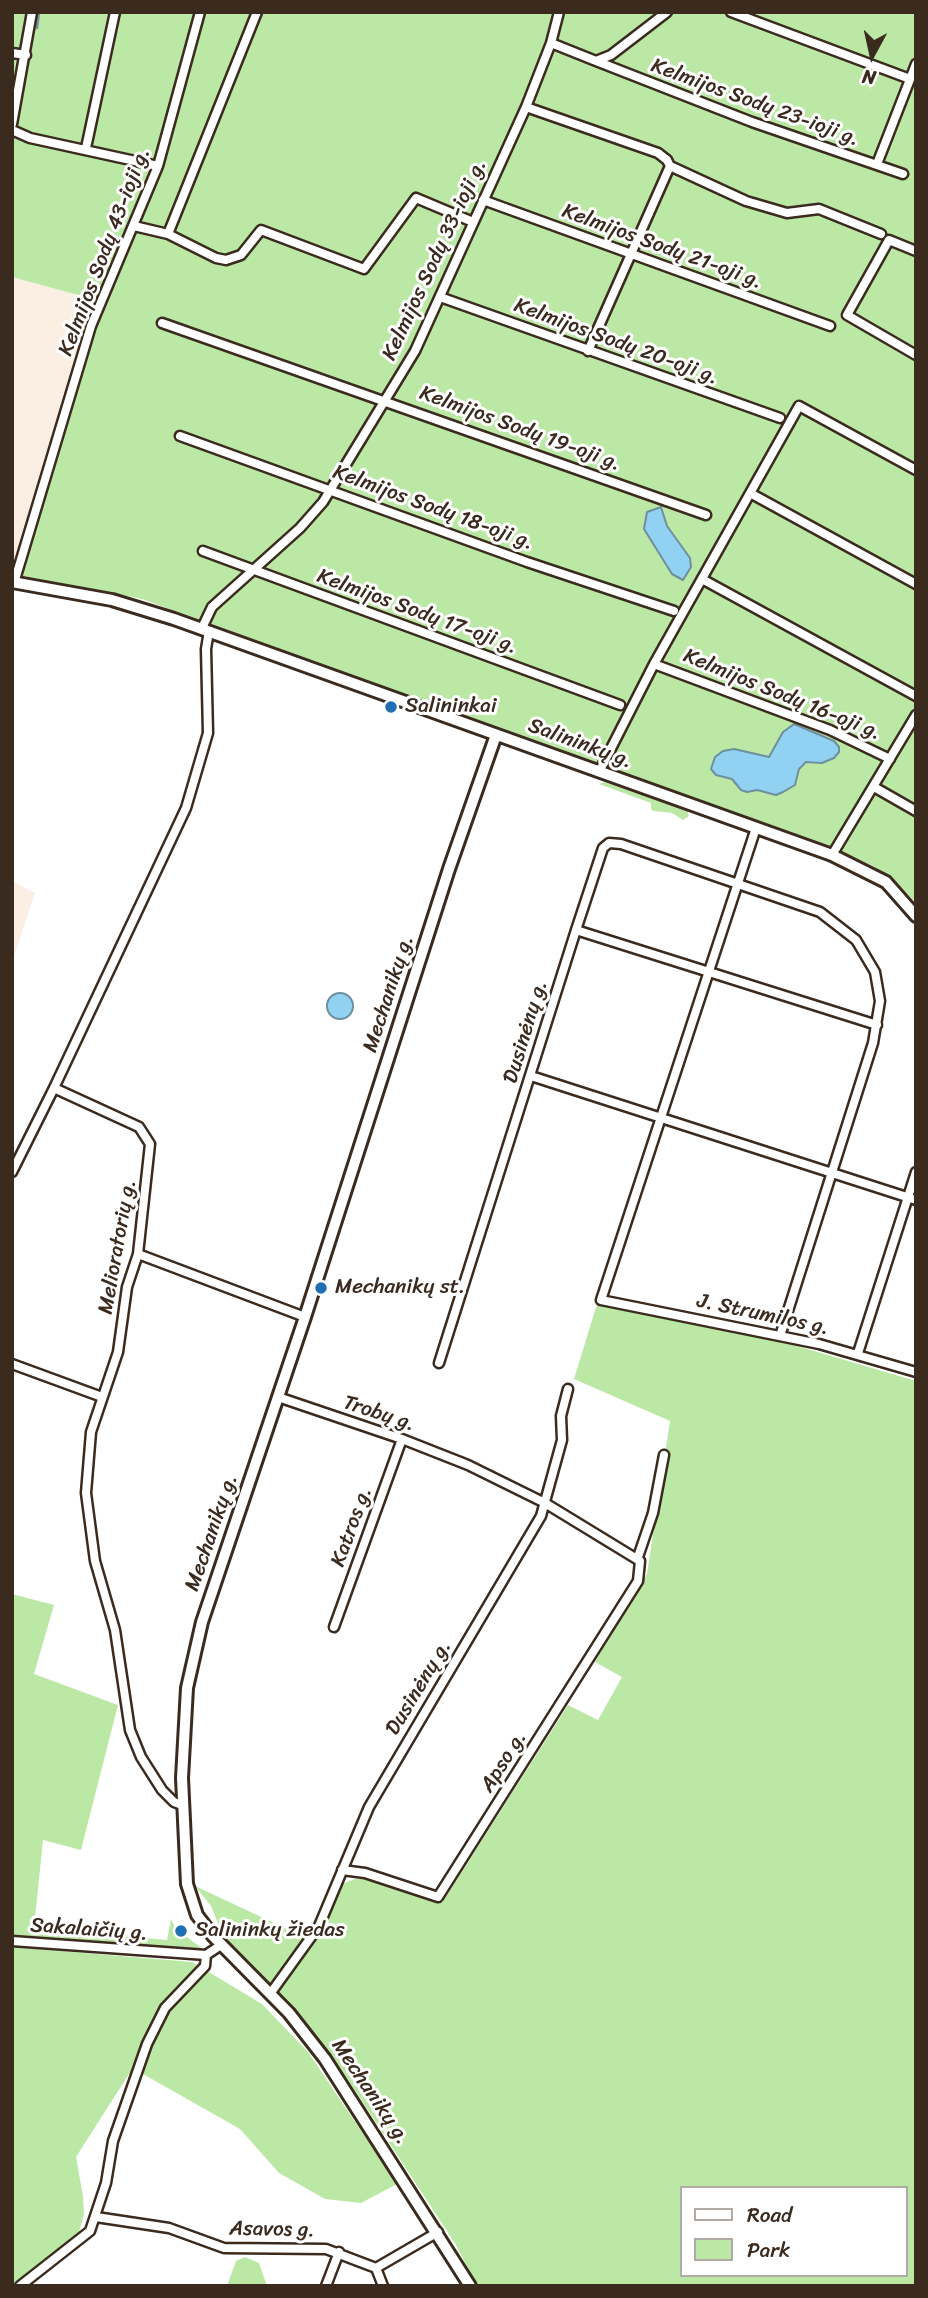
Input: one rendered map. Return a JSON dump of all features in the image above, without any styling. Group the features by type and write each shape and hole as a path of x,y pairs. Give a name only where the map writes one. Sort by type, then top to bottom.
{"main road":[{"name":"Salininkų g.","path":"13,582 120,602 205,630 832,855 886,882 916,916"},
{"name":"Mechanikų g.","path":"470,2286 326,2059 270,1994 221,1945 197,1915 189,1897 182,1805 187,1688 195,1646 305,1317 449,869 496,735"}],"street":[{"path":"12,124 32,12"},
{"path":"86,148 116,12"},
{"name":"Kelmijos Sodų 43-ioji g.","path":"13,582 92,326 158,166 200,12"},
{"path":"168,234 257,12"},
{"name":"Kelmijos Sodų 33-ioji g.","path":"205,630 212,607 314,514 415,351 526,107 551,43 559,12"},
{"path":"596,61 611,55 667,12"},
{"path":"730,12 910,79"},
{"name":"Kelmijos Sodų 23-ioji g.","path":"551,43 744,119 903,174"},
{"path":"12,53 26,55"},
{"path":"877,164 916,64"},
{"path":"526,107 658,153 670,166 746,201 788,213 819,209 881,234"},
{"path":"12,130 30,138 86,148 158,166"},
{"path":"588,351 670,166"},
{"path":"134,226 168,234 216,258 226,260 241,255 261,230 364,269 416,198 473,222"},
{"name":"Kelmijos Sodų 21-oji g.","path":"482,200 830,326"},
{"path":"916,251 889,240 848,315 916,355"},
{"name":"Kelmijos Sodų 20-oji g.","path":"440,297 780,418"},
{"name":"Kelmijos Sodų 19-oji g.","path":"162,323 385,399 706,515"},
{"path":"654,664 799,406 916,470"},
{"name":"Kelmijos Sodų 18-oji g.","path":"180,436 517,558 674,611"},
{"path":"750,493 916,584"},
{"name":"Kelmijos Sodų 17-oji g.","path":"203,551 620,705"},
{"path":"702,579 916,696"},
{"path":"12,1172 186,808 208,733 205,630"},
{"name":"Kelmijos Sodų 16-oji g.","path":"599,772 654,664 830,730 890,759"},
{"path":"832,855 916,715"},
{"path":"874,787 916,811"},
{"path":"661,1118 756,828"},
{"name":"Dusinėnų g.","path":"439,1363 576,930 603,848 610,843 621,844 820,912 856,940 867,956 877,981 880,1001 877,1025 780,1336"},
{"path":"576,930 877,1025"},
{"path":"531,1076 912,1199"},
{"name":"Melioratorių g.","path":"54,1088 127,1120 146,1135 150,1144 138,1254 127,1287 118,1352 91,1432 86,1463 86,1493 95,1561 115,1630 136,1745 162,1790 174,1802 182,1805"},
{"name":"J. Strumilos g.","path":"661,1118 601,1300 858,1353 916,1372"},
{"path":"858,1353 912,1199 916,1172"},
{"path":"138,1254 305,1317"},
{"path":"12,1364 102,1397"},
{"name":"Dusinėnų g.","path":"270,1994 320,1926 369,1807 541,1516 562,1440 561,1416 568,1389"},
{"name":"Trobų g.","path":"278,1397 402,1439 468,1465 544,1503"},
{"name":"Katros g.","path":"334,1627 402,1439"},
{"name":"Apso g.","path":"342,1870 365,1873 438,1897 638,1581 641,1567 638,1557 651,1522 664,1455"},
{"path":"544,1503 638,1557"},
{"name":"Sakalaičių g.","path":"12,1941 206,1955"},
{"path":"20,2286 89,2231 106,2183 113,2141 147,2044 166,2008 205,1966 206,1955 221,1945"},
{"name":"Asavos g.","path":"96,2217 169,2228 224,2248 307,2247 339,2252 376,2268"},
{"path":"383,2286 376,2268 438,2232"},
{"path":"326,2286 339,2252"}],"shaded area":[{"path":"12,277 104,301 22,576 12,574"},
{"path":"12,881 35,893 12,962"}],"green space":[{"path":"12,12 916,12 916,903 894,880 873,866 843,853 142,599 22,576 104,302 12,277"},
{"path":"604,782 687,810 689,816 683,820 672,813 654,811 651,809 651,803 599,784"},
{"path":"597,1304 794,1345 916,1381 916,2286 477,2286 456,2245 352,2086 287,2001 223,1936 211,1906 195,1886 302,1936 344,1883 355,1879 366,1879 442,1903 568,1705 598,1720 622,1677 595,1662 647,1574 670,1421 574,1379"},
{"path":"12,1594 54,1605 34,1674 118,1705 81,1850 43,1840 34,1928 167,1940 171,1919 176,1929 203,1949 12,1936"},
{"path":"12,1947 192,1962 262,2004 308,2052 397,2184 361,2203 325,2199 279,2173 240,2129 143,2074 129,2074 76,2157 84,2214 79,2232 12,2285"},
{"path":"245,2257 259,2263 267,2286 227,2286 236,2261"}],"water":[{"path":"661,507 667,526 690,558 691,567 683,580 672,574 644,529 647,512"},
{"path":"794,724 834,741 839,752 834,758 822,763 806,762 799,769 795,785 783,792 776,795 757,790 747,792 741,790 732,779 716,775 711,769 715,757 723,751 734,749 769,757 783,732"},
{"path":"340,993 349,997 353,1006 349,1015 340,1019 331,1015 327,1006 331,997"}],"waterway":[{"path":"37,28 39,12"}],"place":[{"name":"Salininkai","path":"391,707"},
{"name":"Mechanikų st.","path":"321,1288"},
{"name":"Salininkų žiedas","path":"181,1931"}]}
